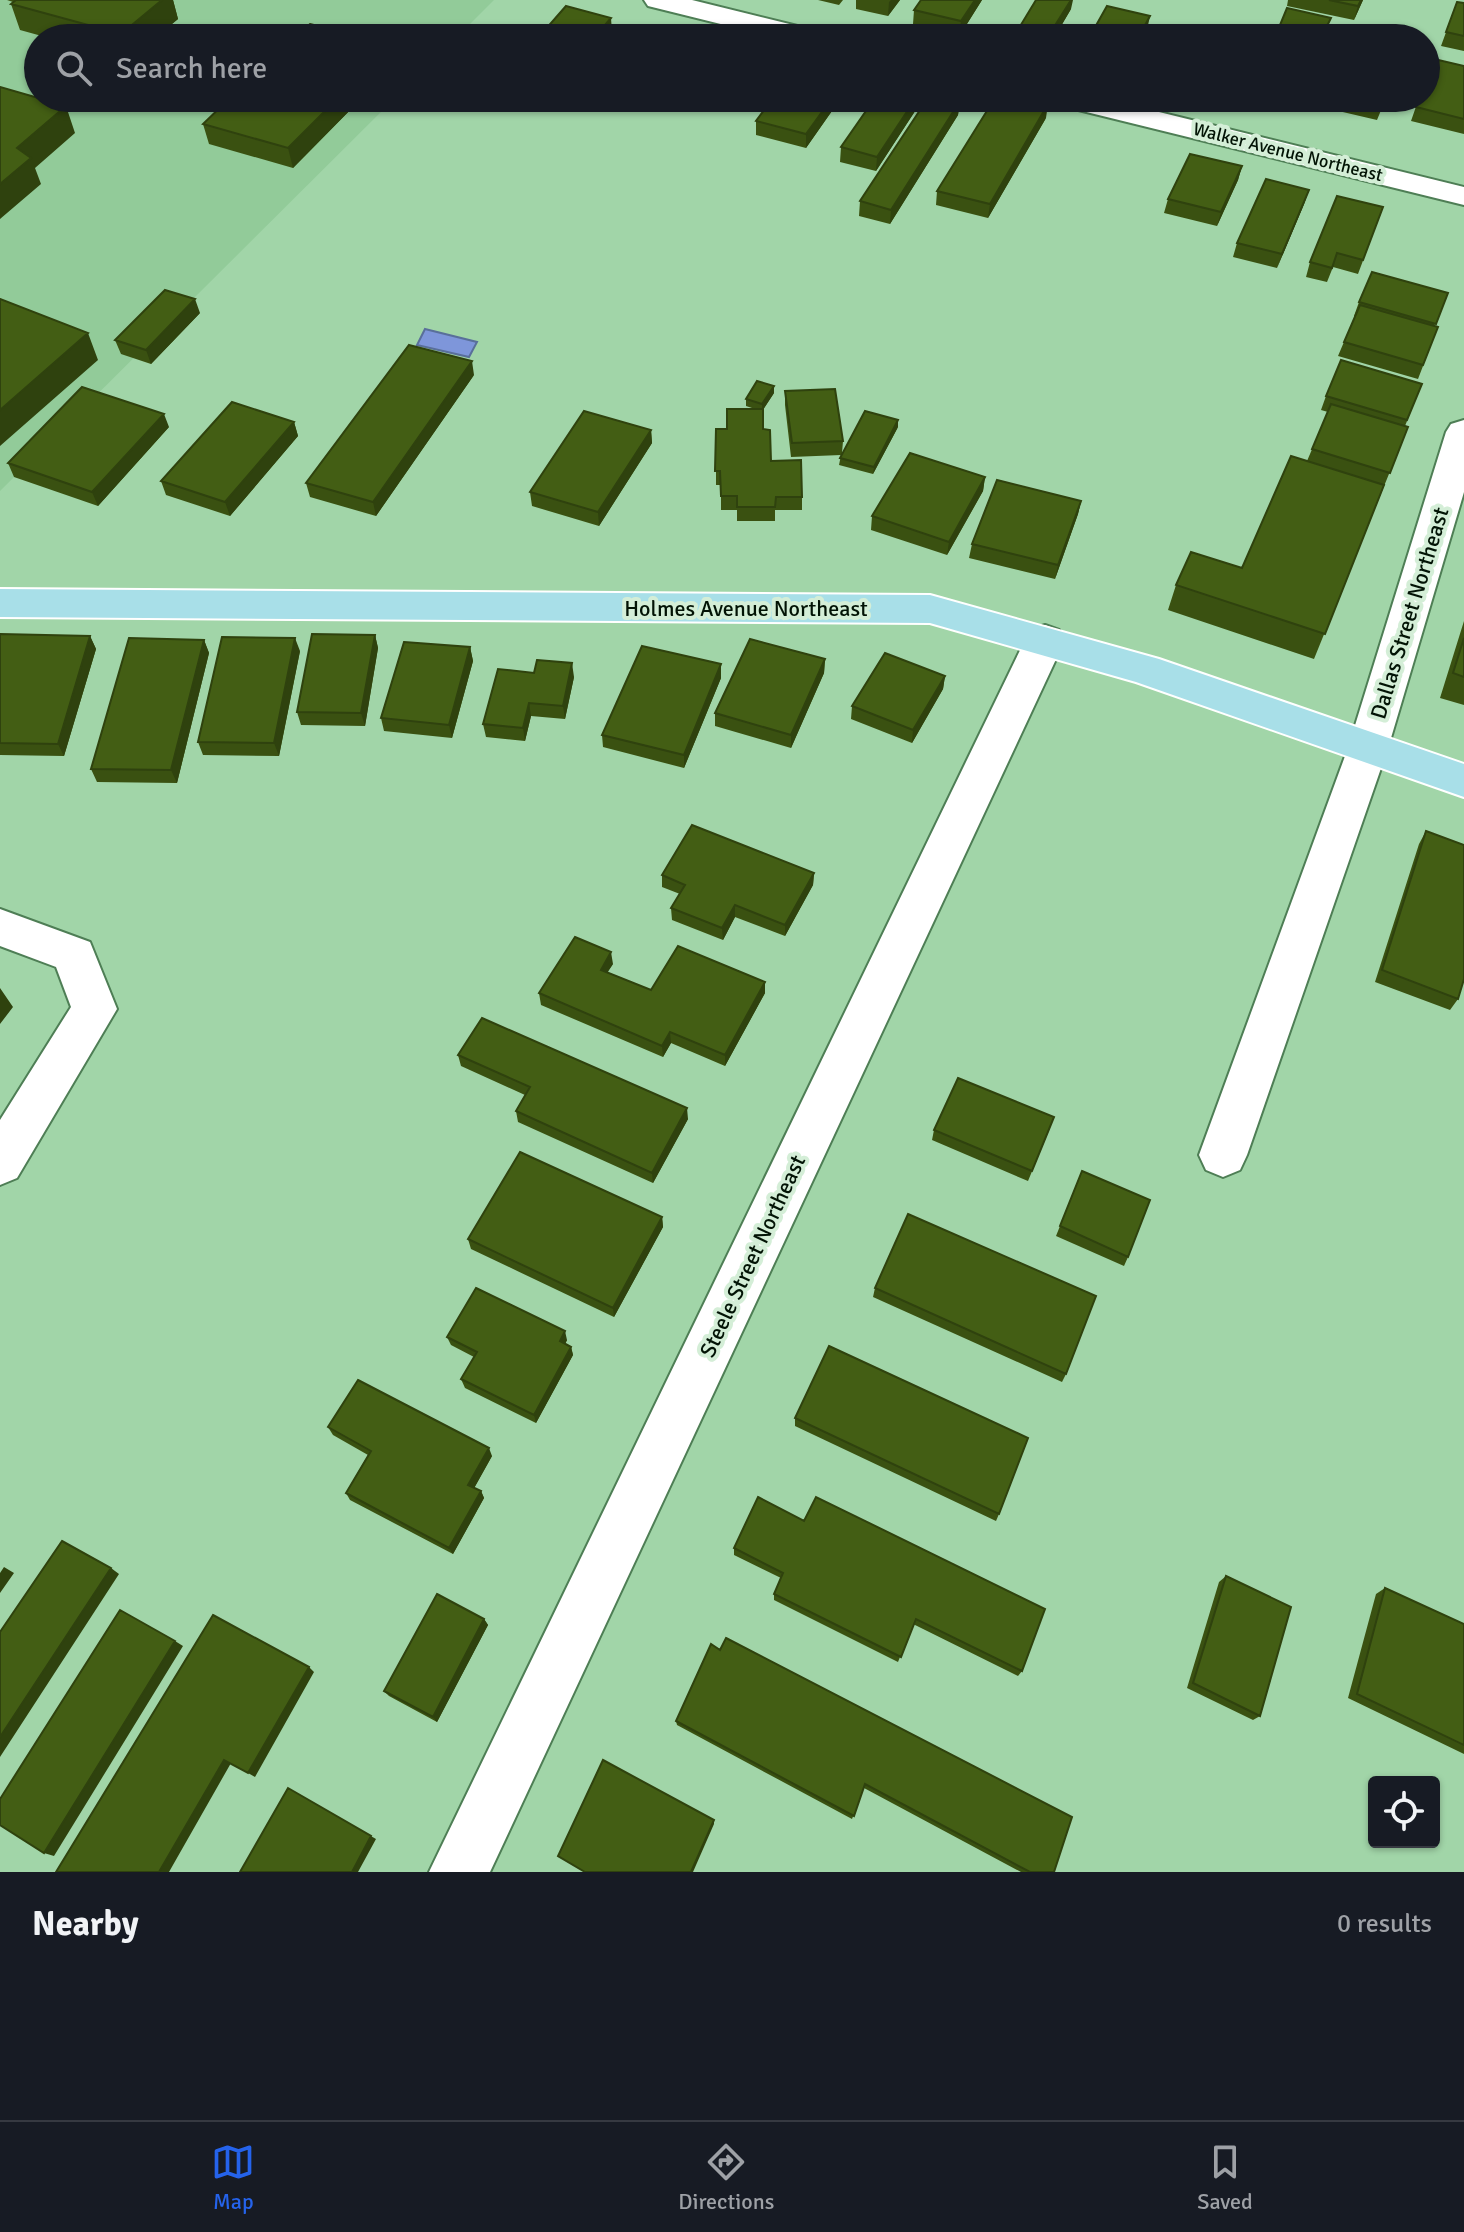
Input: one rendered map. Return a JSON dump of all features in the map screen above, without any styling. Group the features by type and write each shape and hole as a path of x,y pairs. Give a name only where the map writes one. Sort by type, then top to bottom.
{"main road":[{"name":"Holmes Avenue Northeast","path":"0,603 930,609 1145,670 1464,781"}],"street":[{"path":"658,0 755,24"},
{"name":"Walker Avenue Northeast","path":"1122,112 1464,196"},
{"name":"Dallas Street Northeast","path":"1223,1155 1368,748 1464,432"},
{"name":"Steele Street Northeast","path":"459,1872 1045,640"},
{"path":"0,927 74,955 94,1009 0,1163"}],"shaded area":[{"path":"0,0 494,0 470,24 24,24 24,112 381,112 0,491"}],"water":[{"path":"425,329 477,342 469,357 417,345"}],"building":[{"path":"16,0 162,0 133,24 84,24 11,4"},
{"path":"921,0 975,0 961,21 914,10"},
{"path":"1036,0 1071,0 1056,24 1021,24"},
{"path":"1329,0 1361,0 1358,6"},
{"path":"1457,2 1464,3 1464,36 1446,32"},
{"path":"566,6 611,18 606,24 550,24"},
{"path":"1107,6 1150,16 1146,24 1097,24"},
{"path":"1287,8 1331,18 1328,24 1280,24"},
{"path":"1440,60 1464,66 1464,119 1436,112 1440,112"},
{"path":"0,87 24,94 24,112 59,112 17,148 31,158 0,184"},
{"path":"215,112 324,112 288,148 203,124"},
{"path":"763,112 822,112 806,134 756,121"},
{"path":"865,112 907,112 877,157 841,147"},
{"path":"919,112 953,112 891,210 860,201"},
{"path":"986,112 1043,112 990,204 937,191"},
{"path":"1190,154 1242,166 1221,212 1168,199"},
{"path":"1266,179 1309,190 1282,254 1237,243"},
{"path":"1337,196 1383,207 1363,260 1337,253 1332,268 1310,262"},
{"path":"1372,272 1448,293 1436,324 1359,302"},
{"path":"165,290 195,299 146,350 115,340"},
{"path":"0,299 88,333 0,410"},
{"path":"1360,305 1438,327 1423,365 1344,342"},
{"path":"409,345 472,361 373,502 306,483"},
{"path":"1341,360 1422,384 1407,420 1326,396"},
{"path":"757,381 774,386 762,404 746,399"},
{"path":"82,387 164,414 92,492 8,463"},
{"path":"835,389 843,441 792,443 785,391"},
{"path":"232,402 294,422 225,502 161,481"},
{"path":"1331,404 1408,427 1390,473 1312,449"},
{"path":"727,409 763,409 763,429 770,430 771,461 801,460 802,497 776,497 775,507 737,507 737,496 721,496 720,471 715,471 716,429 727,429"},
{"path":"584,411 651,430 598,512 530,492"},
{"path":"865,411 898,420 874,467 840,458"},
{"path":"910,453 985,477 949,542 872,516"},
{"path":"1291,456 1384,485 1325,634 1176,585 1191,552 1242,568"},
{"path":"997,480 1081,501 1058,565 972,544"},
{"path":"0,634 90,636 58,744 0,743"},
{"path":"312,634 375,635 361,713 297,712"},
{"path":"222,637 295,638 274,743 198,742"},
{"path":"129,638 204,640 171,770 91,769"},
{"path":"1464,638 1464,677 1453,673"},
{"path":"750,639 825,659 791,735 715,713"},
{"path":"404,642 470,647 449,725 381,718"},
{"path":"642,646 721,664 684,755 602,735"},
{"path":"885,653 945,676 913,730 852,706"},
{"path":"537,660 572,663 563,706 529,703 523,728 483,724 498,669 534,673"},
{"path":"692,825 814,873 785,925 735,905 722,928 671,908 685,885 662,875"},
{"path":"1426,831 1464,845 1464,979 1458,999 1382,970"},
{"path":"575,937 611,952 601,970 651,990 678,946 765,982 725,1055 670,1032 662,1046 539,993"},
{"path":"482,1018 687,1108 652,1173 516,1111 530,1087 458,1055"},
{"path":"958,1078 1054,1117 1032,1171 934,1130"},
{"path":"520,1152 662,1217 613,1308 468,1239"},
{"path":"1082,1171 1150,1200 1128,1257 1060,1226"},
{"path":"908,1214 1096,1296 1066,1374 875,1288"},
{"path":"476,1288 565,1331 560,1341 571,1347 534,1415 461,1379 477,1352 447,1337"},
{"path":"829,1346 1028,1438 999,1514 795,1418"},
{"path":"358,1380 489,1448 468,1485 481,1491 449,1548 346,1493 371,1451 328,1427"},
{"path":"758,1497 804,1521 816,1497 1045,1609 1022,1671 916,1619 901,1657 774,1594 783,1573 734,1548"},
{"path":"62,1541 111,1568 0,1737 0,1632"},
{"path":"1226,1576 1291,1607 1260,1716 1193,1683"},
{"path":"1385,1588 1464,1624 1464,1745 1357,1694"},
{"path":"437,1594 484,1619 433,1717 384,1691"},
{"path":"120,1610 175,1641 44,1853 0,1825 0,1799"},
{"path":"213,1615 309,1667 248,1773 224,1760 159,1872 56,1872"},
{"path":"726,1638 1072,1817 1054,1872 1030,1872 865,1784 854,1816 676,1721 711,1644 720,1650"},
{"path":"603,1760 714,1820 691,1872 585,1872 558,1856"},
{"path":"288,1788 371,1836 352,1872 240,1872"}]}
